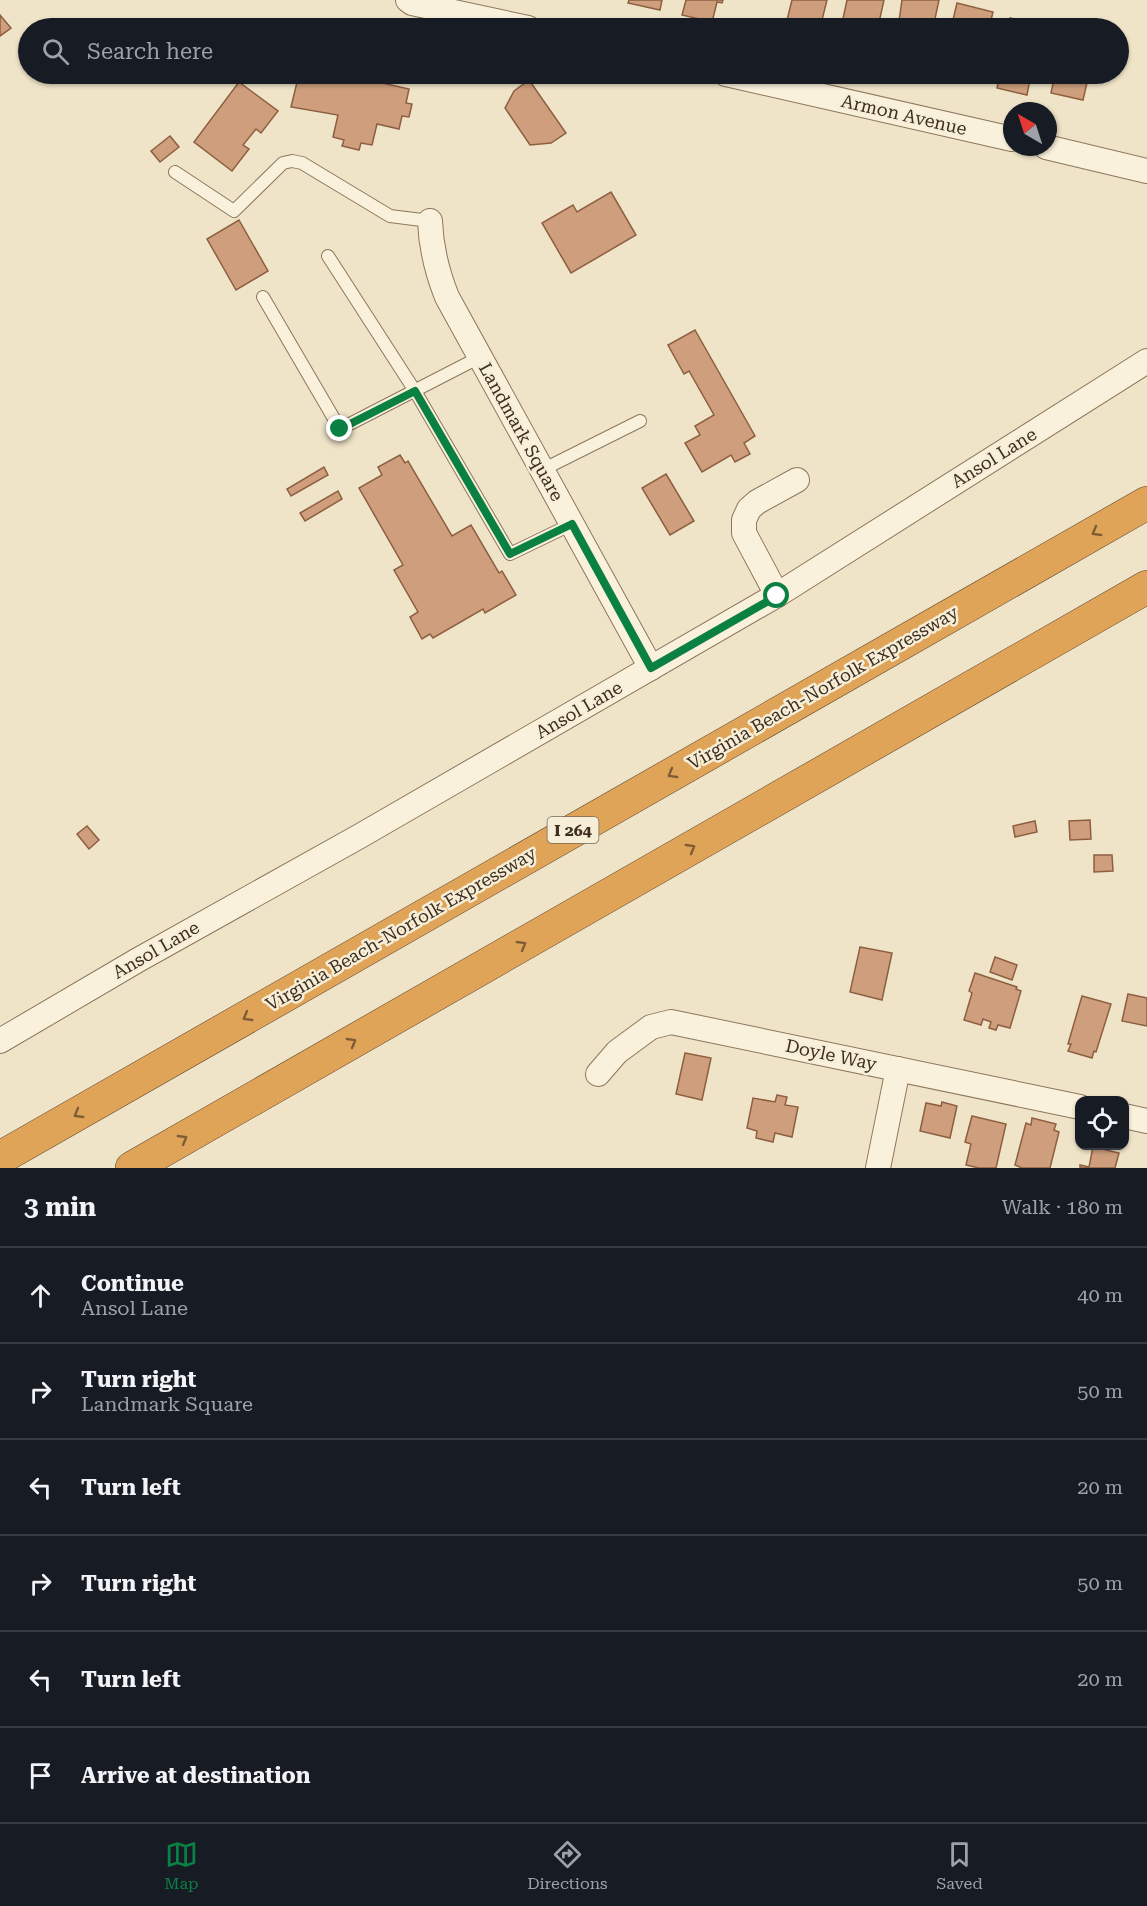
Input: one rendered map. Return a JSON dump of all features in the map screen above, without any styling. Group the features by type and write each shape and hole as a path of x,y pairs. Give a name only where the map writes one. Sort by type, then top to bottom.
{"highway":[{"name":"Virginia Beach-Norfolk Expressway","path":"0,1158 1147,503"},
{"path":"132,1168 1147,587"}],"street":[{"path":"408,0 412,3 482,18"},
{"name":"Armon Avenue","path":"770,84 1003,137"},
{"path":"1057,150 1147,171"},
{"name":"Landmark Square","path":"430,221 431,245 438,275 447,297 651,668"},
{"name":"Ansol Lane","path":"0,1041 777,596 1147,362"},
{"path":"777,596 744,533 744,520 757,502 797,480"},
{"name":"Doyle Way","path":"598,1074 617,1052 651,1027 671,1022 1075,1106"},
{"path":"878,1168 897,1069"},
{"path":"1129,1117 1147,1121"}],"lane":[{"path":"176,172 234,211 283,163 292,161 302,163 390,216 430,221"},
{"path":"327,256 415,391 510,554 572,524"},
{"path":"263,297 340,429 480,357"},
{"path":"542,470 640,421"}],"building":[{"path":"629,0 662,0 660,10 628,3"},
{"path":"686,0 723,0 722,3 717,2 713,18 682,15"},
{"path":"792,0 827,0 822,18 788,18"},
{"path":"847,0 884,0 880,18 843,18"},
{"path":"902,0 939,0 935,18 899,18"},
{"path":"957,3 993,12 992,18 953,18"},
{"path":"0,15 11,28 0,36"},
{"path":"238,84 242,84 278,111 261,133 256,129 243,145 249,149 232,171 194,142"},
{"path":"297,84 387,84 409,89 406,103 412,104 409,117 402,116 399,129 377,124 372,145 361,143 359,150 342,146 344,140 333,137 338,115 291,107"},
{"path":"524,84 532,84 566,133 551,143 530,145 505,108 514,91"},
{"path":"998,84 1029,84 1027,95 997,88"},
{"path":"1053,84 1087,84 1083,100 1051,93"},
{"path":"170,136 179,147 160,162 151,151"},
{"path":"611,192 636,235 571,273 542,223 573,205 577,212"},
{"path":"239,220 268,271 236,290 207,239"},
{"path":"695,330 755,436 744,443 750,454 735,462 731,455 702,472 685,443 700,435 695,426 714,415 689,371 684,374 668,345"},
{"path":"400,455 405,463 408,461 452,536 471,525 499,573 502,571 516,595 485,613 483,609 433,638 430,634 422,639 410,617 418,612 394,570 403,565 359,488 382,475 378,467"},
{"path":"324,467 328,475 291,496 287,489"},
{"path":"666,474 694,521 670,535 642,488"},
{"path":"338,491 342,499 305,521 300,513"},
{"path":"1090,820 1091,839 1070,840 1069,821"},
{"path":"1035,821 1037,832 1015,837 1013,826"},
{"path":"87,826 99,840 89,849 77,834"},
{"path":"1094,855 1112,855 1113,871 1094,872"},
{"path":"860,947 892,953 882,1000 850,992"},
{"path":"995,957 1017,965 1012,980 990,972"},
{"path":"975,973 1017,987 1016,989 1021,991 1010,1028 998,1025 996,1030 989,1028 991,1022 983,1019 981,1025 964,1020"},
{"path":"1128,994 1147,998 1147,1026 1122,1021"},
{"path":"1082,996 1111,1004 1092,1058 1068,1051"},
{"path":"685,1053 711,1058 702,1100 676,1094"},
{"path":"777,1095 787,1097 785,1105 798,1107 792,1137 775,1133 773,1142 756,1138 757,1131 747,1128 753,1098 775,1102"},
{"path":"942,1102 957,1106 950,1138 920,1131 926,1103 941,1106"},
{"path":"972,1116 1006,1124 996,1168 966,1165 971,1144 965,1142"},
{"path":"1032,1118 1056,1124 1054,1130 1059,1132 1050,1168 1022,1168 1015,1165 1026,1123 1031,1125"},
{"path":"1092,1150 1119,1153 1115,1168 1080,1168 1080,1165 1089,1167"}],"route":[{"path":"340,429 415,391 510,554 572,524 651,668 777,596"}]}
